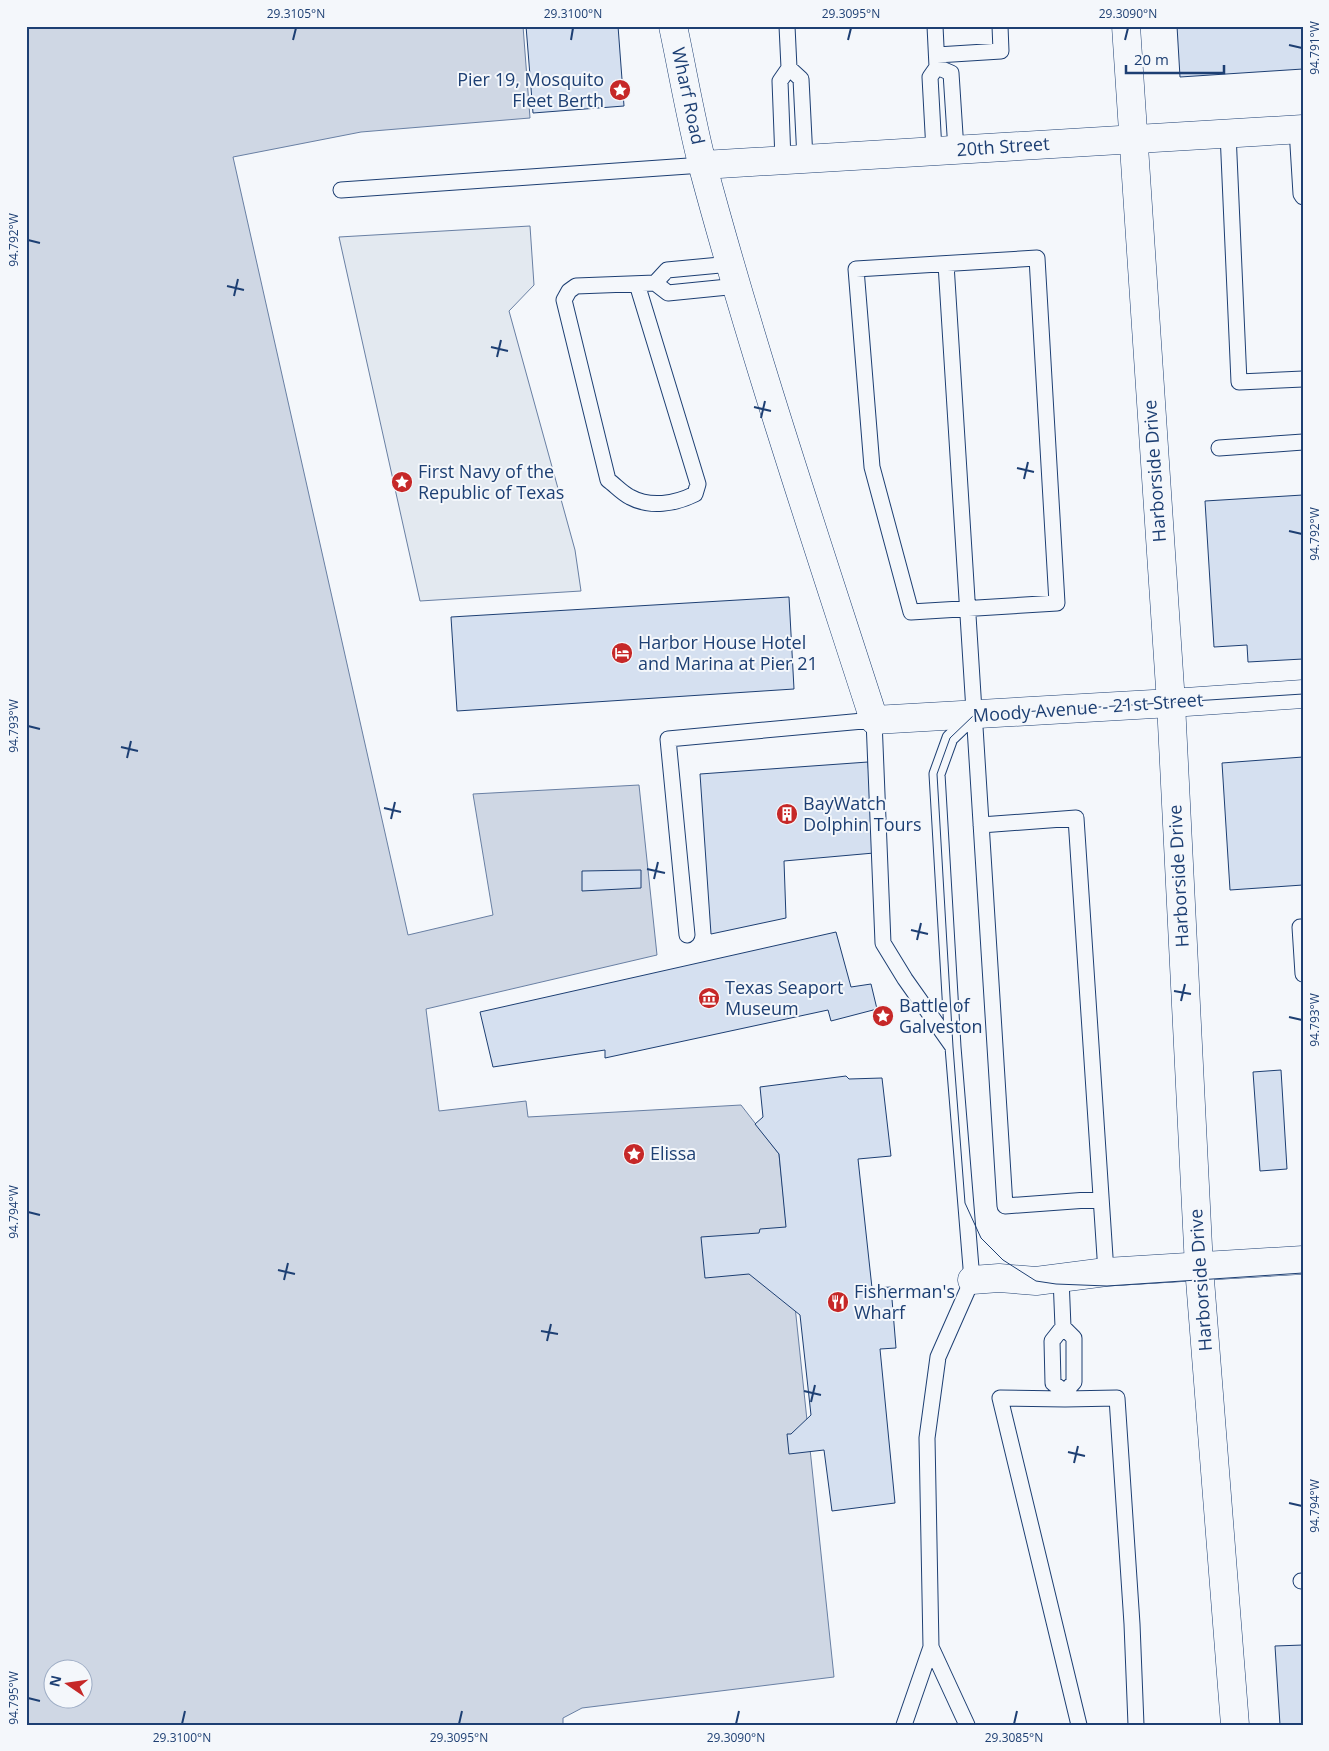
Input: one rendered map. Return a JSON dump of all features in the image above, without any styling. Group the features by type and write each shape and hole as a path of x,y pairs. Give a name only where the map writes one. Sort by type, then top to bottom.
{"street":[{"name":"Wharf Road","path":"673,26 703,165 780,428 874,720"},
{"name":"Harborside Drive","path":"1126,26 1171,703 1199,1267 1236,1725"},
{"name":"20th Street","path":"703,165 1300,129"},
{"name":"Moody Avenue - 21st Street","path":"874,720 1303,694"},
{"path":"972,1280 999,1278 1036,1281 1106,1272 1303,1260"}],"lane":[{"path":"787,26 789,68 780,82 794,160"},
{"path":"935,26 937,61 930,77 945,150"},
{"path":"937,61 1001,51 1000,26"},
{"path":"937,61 951,73 945,150"},
{"path":"789,68 801,80 794,160"},
{"path":"1300,129 1301,194 1303,197"},
{"path":"1228,133 1239,382 1303,379"},
{"path":"341,190 703,165"},
{"path":"1037,258 1057,603 911,612 872,467 856,269 946,264 1037,258"},
{"path":"946,264 1005,1206 1101,1199"},
{"path":"655,283 667,270 735,275"},
{"path":"637,284 698,484 695,494 685,499 655,505 630,497 608,480 564,300 569,291 576,286 655,283 668,293 735,275"},
{"path":"1218,448 1303,442"},
{"path":"904,1725 931,1646 926,1438 938,1357 972,1280 953,1046 937,774 950,738 974,715"},
{"path":"687,935 668,739 874,720 883,943 904,979 953,1046"},
{"path":"981,824 1076,818 1106,1272"},
{"path":"1303,927 1300,927 1303,974"},
{"path":"1061,1278 1063,1327 1052,1341 1053,1383 1065,1396"},
{"path":"1063,1327 1074,1338 1074,1382 1065,1396"},
{"path":"1079,1725 1000,1398 1065,1396 1117,1398 1132,1624 1136,1725"},
{"path":"931,1646 968,1725"}],"shaded area":[{"path":"26,26 523,26 530,118 361,132 233,157 408,935 493,915 473,794 639,785 657,955 426,1009 439,1111 526,1101 528,1117 741,1105 779,1154 834,1677 582,1708 563,1718 563,1725 26,1725"},
{"path":"530,226 534,285 509,311 575,550 581,591 420,601 339,237"}],"building":[{"path":"526,26 618,26 624,106 533,113"},
{"path":"1177,26 1303,26 1303,69 1180,77"},
{"path":"1303,495 1303,659 1248,662 1247,645 1214,647 1205,501"},
{"name":"Harbor House Hotel and Marina at Pier 21","path":"789,597 794,689 457,711 451,617"},
{"path":"1303,757 1303,885 1230,890 1222,763"},
{"name":"BayWatch Dolphin Tours","path":"868,762 874,853 784,861 786,918 711,934 700,774"},
{"path":"641,870 641,888 582,891 582,871"},
{"name":"Texas Seaport Museum","path":"836,932 851,987 871,984 877,1009 831,1021 828,1010 605,1058 605,1050 493,1067 480,1012"},
{"path":"1281,1070 1287,1169 1260,1171 1253,1072"},
{"name":"Fisherman's Wharf","path":"846,1076 849,1079 882,1078 891,1156 858,1159 872,1288 891,1287 896,1348 880,1349 895,1503 832,1511 824,1450 789,1454 787,1434 791,1434 811,1415 800,1315 749,1274 705,1278 701,1237 759,1233 760,1229 786,1227 779,1154 755,1124 763,1117 760,1087"},
{"path":"1303,1645 1303,1725 1280,1725 1275,1646"}],"tram line":[{"path":"1303,694 974,715 950,738 937,774 953,1047 965,1203 981,1238 1003,1260 1036,1281 1056,1284 1107,1286 1303,1273"}],"place":[{"name":"Pier 19, Mosquito Fleet Berth","path":"620,90"},
{"name":"First Navy of the Republic of Texas","path":"402,482"},
{"name":"Harbor House Hotel and Marina at Pier 21","path":"622,653"},
{"name":"BayWatch Dolphin Tours","path":"787,814"},
{"name":"Texas Seaport Museum","path":"709,998"},
{"name":"Battle of Galveston","path":"883,1016"},
{"name":"Elissa","path":"634,1154"},
{"name":"Fisherman's Wharf","path":"838,1302"}]}
